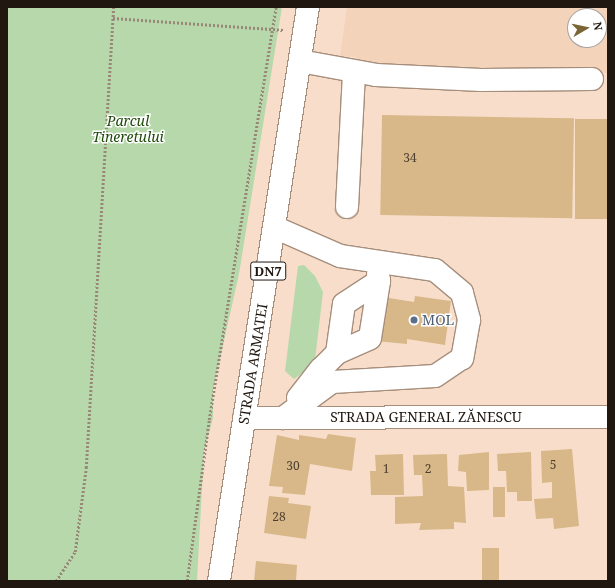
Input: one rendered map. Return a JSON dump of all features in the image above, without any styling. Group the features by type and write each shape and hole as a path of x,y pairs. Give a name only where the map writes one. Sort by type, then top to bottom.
{"main road":[{"name":"DN7","path":"300,61 308,7"},
{"path":"300,61 376,75 481,80 592,79"},
{"name":"STRADA ARMATEI","path":"219,581 300,61"},
{"path":"347,207 354,72"},
{"path":"274,227 340,256 435,270 462,293 469,320 462,358 435,376 332,382 283,418"},
{"path":"283,418 321,369 337,353 370,338 376,302 378,274 361,259"},
{"path":"337,353 342,322 376,302"},
{"name":"STRADA GENERAL ZĂNESCU","path":"244,418 608,417"}],"path":[{"path":"56,581 75,552 86,468 113,7"},
{"path":"187,581 209,420 276,7"},
{"path":"113,18 304,31"}],"shaded area":[{"path":"347,7 608,7 608,73 356,63 356,57 340,56"}],"green space":[{"name":"Parcul Tineretului","path":"7,7 282,7 239,274 213,390 213,418 204,451 197,581 7,581"},
{"path":"304,265 315,276 323,292 315,360 308,369 294,379 285,371 298,266"}],"building":[{"path":"382,115 574,118 572,218 380,215"},
{"path":"575,119 608,119 608,219 575,219"},
{"name":"MOL","path":"415,296 451,301 445,345 407,339 407,344 376,341 383,297 414,302"},
{"path":"328,434 356,438 352,471 310,464 305,495 282,493 283,487 269,486 277,435 299,440 299,435 326,439"},
{"path":"572,449 579,526 554,529 553,518 536,519 534,499 552,498 552,482 542,483 541,451"},
{"path":"489,452 489,490 467,491 466,472 458,471 459,455"},
{"path":"531,452 532,501 517,501 517,492 507,492 506,471 498,471 497,454"},
{"path":"403,454 404,495 371,495 370,471 376,471 375,455"},
{"path":"447,454 448,486 464,487 466,523 454,522 454,529 419,530 421,523 395,524 395,497 423,496 422,475 414,475 413,455"},
{"path":"493,487 505,487 505,517 493,517"},
{"path":"269,496 289,498 288,503 311,506 306,539 264,533"},
{"path":"482,548 499,548 499,581 482,581"},
{"path":"256,561 297,565 296,581 254,581"}],"place":[{"name":"MOL","path":"414,320"}]}
